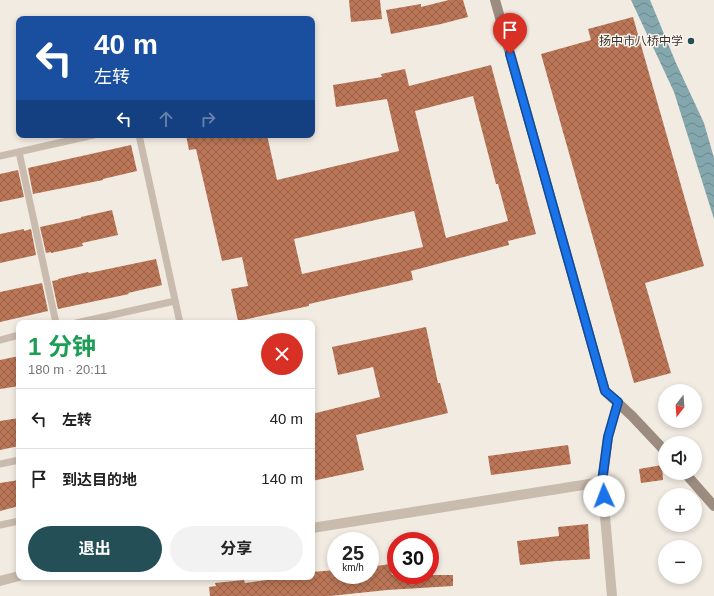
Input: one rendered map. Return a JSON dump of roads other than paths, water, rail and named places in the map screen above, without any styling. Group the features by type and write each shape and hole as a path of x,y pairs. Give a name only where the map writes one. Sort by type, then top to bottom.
{"street":[{"path":"495,0 605,391 618,402 658,444"},
{"path":"612,596 602,482 608,437 618,402"},
{"path":"691,480 714,506"},
{"path":"315,528 602,482"},
{"path":"0,581 16,577"}],"lane":[{"path":"0,156 81,138"},
{"path":"140,138 179,320"},
{"path":"19,152 55,320"},
{"path":"90,320 175,301"},
{"path":"0,340 16,337"},
{"path":"0,464 16,461"},
{"path":"0,526 16,522"}],"water":[{"path":"631,0 650,0 676,63 704,123 714,158 714,219 674,92"}],"place":[{"name":"扬中市八桥中学","path":"691,41"}]}
